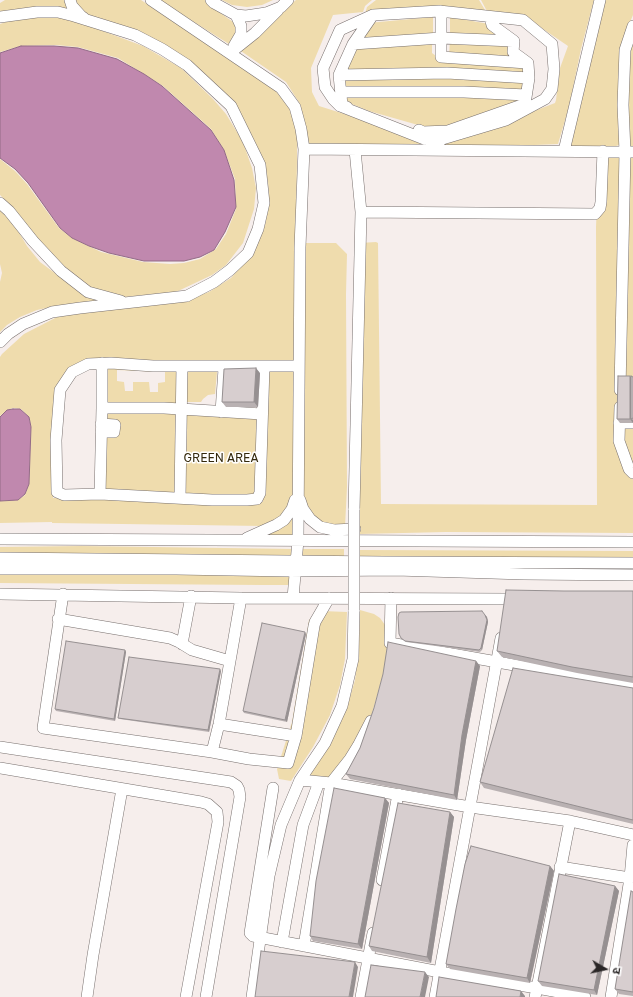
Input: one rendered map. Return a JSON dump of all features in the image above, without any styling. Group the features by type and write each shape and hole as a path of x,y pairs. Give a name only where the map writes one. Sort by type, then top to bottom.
{"street":[{"path":"70,0 72,6 81,16 93,22"},
{"path":"151,0 281,88 295,108 300,129 304,149 300,248 297,492 298,540 293,598"},
{"path":"211,0 236,16 241,26 241,34 230,53"},
{"path":"564,151 600,0"},
{"path":"230,53 255,33 284,3"},
{"path":"236,16 261,14 284,3"},
{"path":"441,11 523,20 552,44 554,69 552,89 545,98 506,120 439,140 435,150 430,139 424,139 340,106 333,99 325,87 323,68 340,30 373,15 441,11"},
{"path":"441,11 441,57 528,63"},
{"path":"0,18 37,12 58,12 135,35 162,49 187,65 231,106 260,165 264,203 258,229 248,253 230,270 214,282 186,296 52,312 23,324 8,334 0,342"},
{"path":"373,15 353,44 339,75 342,105 423,132 448,131 525,104 529,78 528,63 513,52 514,41"},
{"path":"490,17 492,25 514,41"},
{"path":"633,26 625,50 623,105 629,152 619,423 619,441 629,469 633,473"},
{"path":"353,44 441,38 514,41"},
{"path":"339,75 447,73 529,78"},
{"path":"341,92 464,92 526,95"},
{"path":"304,149 629,152"},
{"path":"252,997 269,876 279,831 300,780 325,743 342,706 353,659 354,510 361,212 355,150"},
{"path":"361,212 595,214 600,208 601,202 603,151"},
{"path":"0,203 9,211 33,241 61,271 88,292 127,303"},
{"path":"264,366 260,493 257,499 180,498 100,494 64,495 57,492 56,440 60,390 72,372 88,364 102,363 153,366 264,366 299,366"},
{"path":"100,494 102,363"},
{"path":"180,498 182,366"},
{"path":"221,412 224,366"},
{"path":"620,379 633,379"},
{"path":"102,408 181,409 262,414"},
{"path":"619,423 633,423"},
{"path":"297,492 303,510 310,519 320,527 334,530 355,529"},
{"path":"242,540 284,520 292,509 297,492"},
{"path":"0,539 633,542"},
{"path":"0,558 524,574 633,575"},
{"path":"0,569 176,569 296,566 633,563"},
{"path":"0,594 241,598 391,598 510,595 505,613"},
{"path":"62,594 43,728 212,752 249,760 288,763 296,736 315,622 329,598"},
{"path":"182,644 191,596"},
{"path":"212,752 219,724 241,598"},
{"path":"389,657 391,598"},
{"path":"58,619 163,637 175,640 201,654 230,661"},
{"path":"436,997 503,627"},
{"path":"390,643 633,686"},
{"path":"304,946 331,783 350,759 358,746 375,711"},
{"path":"219,724 296,736"},
{"path":"0,747 231,782 237,786 240,797 206,997"},
{"path":"0,768 201,802 208,804 217,812 218,822 186,997"},
{"path":"300,780 331,783 470,807 570,821 633,835"},
{"path":"282,942 303,824 319,782"},
{"path":"260,944 250,933 273,788"},
{"path":"87,997 122,789"},
{"path":"381,888 398,794"},
{"path":"536,992 570,821"},
{"path":"611,997 630,878 633,844"},
{"path":"560,867 630,878"},
{"path":"361,997 375,919"},
{"path":"260,944 282,942 536,992 585,997"}],"green space":[{"path":"5,0 68,0 74,10 0,14 0,3"},
{"path":"73,0 141,0 273,88 289,108 294,122 297,138 294,364 119,360 67,375 54,437 53,498 263,502 262,494 268,369 294,369 294,494 286,514 263,526 52,522 0,523 0,501 18,500 25,495 29,484 31,427 29,417 21,409 13,408 7,410 0,416 0,357 2,354 24,334 59,316 187,299 209,292 231,278 252,254 265,225 268,209 268,182 263,161 255,142 246,126 199,71 85,15"},
{"path":"159,0 205,0 233,22 239,32 232,44 229,44"},
{"path":"222,0 273,0 262,5 247,7 232,5"},
{"path":"296,0 372,0 365,6 363,12 333,15 311,68 312,92 319,106 424,139 430,145 310,146 307,143 300,104 286,82 238,49"},
{"path":"376,0 479,0 488,15 365,14 367,7"},
{"path":"481,0 594,0 581,49 569,107 558,144 441,149 440,141 511,120 555,103 556,100 560,68 568,46 524,16 490,17"},
{"path":"605,0 633,0 633,15 625,34 621,142 619,145 613,147 571,146 571,138"},
{"path":"41,17 68,18 143,46 181,68 226,114 243,142 252,168 256,188 254,209 243,243 226,265 212,275 176,292 124,297 95,289 84,284 63,270 10,205 0,195 0,159 15,171 27,184 59,228 72,238 101,252 143,262 170,264 184,263 200,259 216,249 226,234 236,209 235,179 224,150 211,129 163,86 118,58 78,47 56,45 21,46 0,52 0,24 15,19"},
{"path":"433,17 433,34 355,43 368,23"},
{"path":"450,17 489,24 510,40 450,36"},
{"path":"633,30 633,147 626,146 626,49"},
{"path":"450,39 506,43 526,62 449,57"},
{"path":"432,40 432,53 440,59 527,63 529,77 343,74 355,45"},
{"path":"342,77 528,78 526,94 343,91"},
{"path":"343,95 526,95 525,103 444,127 425,127 369,111 347,102"},
{"path":"599,156 622,156 618,424 633,477 633,533 446,532 360,534 360,243 378,243 381,504 597,505 596,227"},
{"path":"633,156 633,378 626,377 622,366 625,159"},
{"path":"0,209 15,226 27,246 40,262 63,279 105,300 37,310 20,317 7,325 0,332 0,282 2,273 0,264"},
{"path":"304,243 336,243 347,254 347,487 345,527 329,526 312,518 302,496"},
{"path":"104,364 179,368 177,402 175,404 107,402","holes":["117,370 165,372 165,382 158,383 158,392 150,392 149,382 133,382 133,391 125,391 124,382 117,381"]},
{"path":"187,372 217,372 215,394 208,395 201,402 187,402"},
{"name":"GREEN AREA","path":"105,412 174,413 177,415 176,492 169,494 107,491 105,488"},
{"name":"GREEN AREA","path":"185,413 259,417 257,492 254,496 184,495"},
{"path":"627,424 633,424 633,471 621,435"},
{"path":"292,514 297,536 253,539"},
{"path":"81,546 294,549 293,560 0,557 0,547"},
{"path":"298,549 344,549 344,561 297,561"},
{"path":"359,550 633,551 633,562 359,561"},
{"path":"0,571 293,572 289,585 263,585 0,583"},
{"path":"360,610 374,614 380,618 388,629 387,661 371,717 338,772 324,780 305,780 340,724 348,704 355,680 359,647"},
{"path":"322,611 347,612 345,659 340,685 330,715 313,747 291,781 279,779 277,769 292,722 309,620"}],"shaded area":[{"path":"21,46 78,48 117,59 162,86 211,130 224,150 234,180 236,207 225,232 214,250 200,257 184,261 144,261 109,253 89,246 72,238 60,228 28,183 15,169 0,158 0,53"},
{"path":"20,409 29,417 31,427 29,484 25,494 18,500 0,501 0,417 7,410"}],"building":[{"path":"256,368 254,402 222,402 224,369"},
{"path":"618,376 630,376 630,419 617,419"},
{"path":"631,376 633,377 633,418 631,419"},
{"path":"506,590 633,591 633,677 572,667 497,651"},
{"path":"482,611 487,620 481,648 479,650 405,641 399,634 398,617 399,613 401,612"},
{"path":"262,623 305,632 285,720 243,711"},
{"path":"66,641 125,650 114,719 55,709"},
{"path":"388,642 476,661 462,735 454,795 346,774 360,748 374,708 383,674"},
{"path":"129,657 220,669 208,730 118,718"},
{"path":"513,668 633,688 633,820 480,782"},
{"path":"334,788 385,798 358,944 310,936 316,881"},
{"path":"398,803 450,812 427,957 369,946"},
{"path":"471,846 550,866 527,978 446,964 465,864"},
{"path":"559,874 615,886 594,990 538,981"},
{"path":"631,891 633,892 633,992 615,989"},
{"path":"261,951 355,962 349,997 255,997"},
{"path":"371,965 425,972 420,997 365,997"},
{"path":"439,977 521,991 520,997 436,997"}]}
